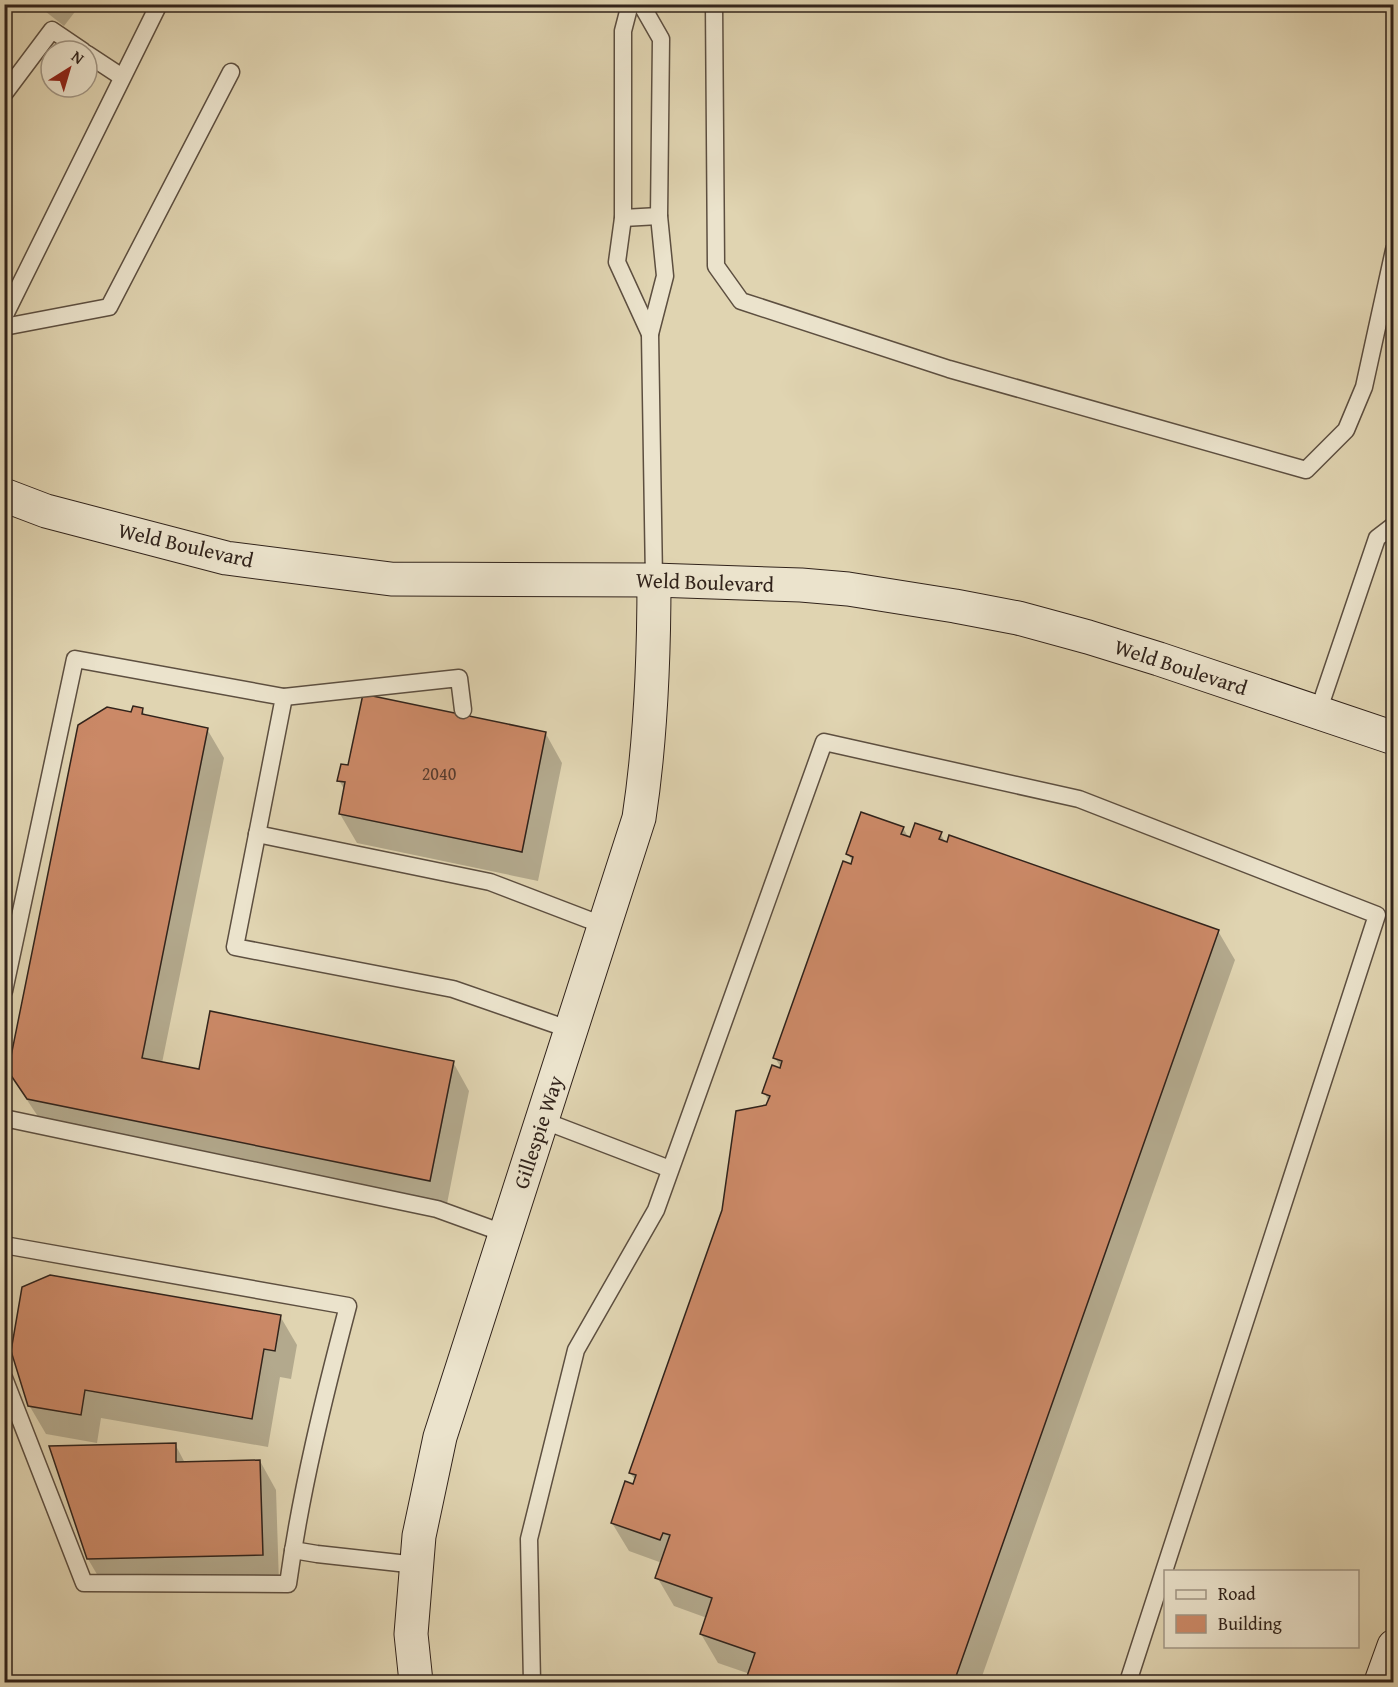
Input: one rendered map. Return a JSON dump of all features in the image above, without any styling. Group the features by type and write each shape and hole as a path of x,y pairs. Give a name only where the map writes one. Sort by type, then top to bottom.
{"main road":[{"name":"Weld Boulevard","path":"4,495 45,511 226,558 391,579 654,580 801,585 870,592 956,606 1018,618 1159,659 1394,738"},
{"name":"Gillespie Way","path":"416,1683 411,1634 419,1536 440,1437 634,836 642,797 652,705 654,580"},
{"path":"1381,1683 1394,1646"}],"lane":[{"path":"4,317 159,4"},
{"path":"630,4 623,31 623,218 617,262 650,334"},
{"path":"641,4 661,39 659,216 665,276 650,334 654,580"},
{"path":"714,4 716,266 741,301 949,369 1306,470 1346,430 1364,387 1394,250"},
{"path":"45,39 52,30 65,39"},
{"path":"4,94 39,47"},
{"path":"99,62 122,77"},
{"path":"4,327 109,307 231,72"},
{"path":"623,218 659,216"},
{"path":"1318,712 1377,538 1394,525"},
{"path":"4,991 75,659 284,697 459,678 463,710"},
{"path":"284,697 235,947 453,989 572,1030"},
{"path":"532,1683 529,1539 576,1350 656,1210 824,742 1079,799 1377,915 1165,1570"},
{"path":"257,834 490,882 605,926"},
{"path":"4,1118 437,1209 506,1234"},
{"path":"542,1120 670,1170"},
{"path":"4,1245 348,1306 323,1398 288,1584 84,1583 4,1378"},
{"path":"293,1550 417,1565"},
{"path":"1128,1683 1164,1572"}],"building":[{"path":"363,694 546,732 522,852 339,814 345,782 337,781 341,764 348,765"},
{"path":"133,706 143,708 142,714 208,728 142,1058 199,1069 210,1011 454,1061 430,1181 27,1099 8,1071 78,725 107,707 131,712"},
{"path":"861,812 904,827 901,834 910,837 915,823 942,832 939,839 947,842 949,835 1219,930 954,1682 745,1682 755,1653 700,1634 712,1598 655,1578 670,1535 663,1533 660,1540 611,1523 625,1481 633,1484 636,1475 629,1473 722,1210 736,1111 766,1105 770,1096 762,1093 772,1065 780,1068 782,1061 773,1058 843,861 851,864 853,857 846,854"},
{"path":"50,1275 281,1315 275,1351 264,1349 252,1419 85,1390 81,1415 28,1406 11,1351 22,1287"},
{"path":"176,1443 176,1462 260,1460 263,1555 87,1559 49,1446"}]}
